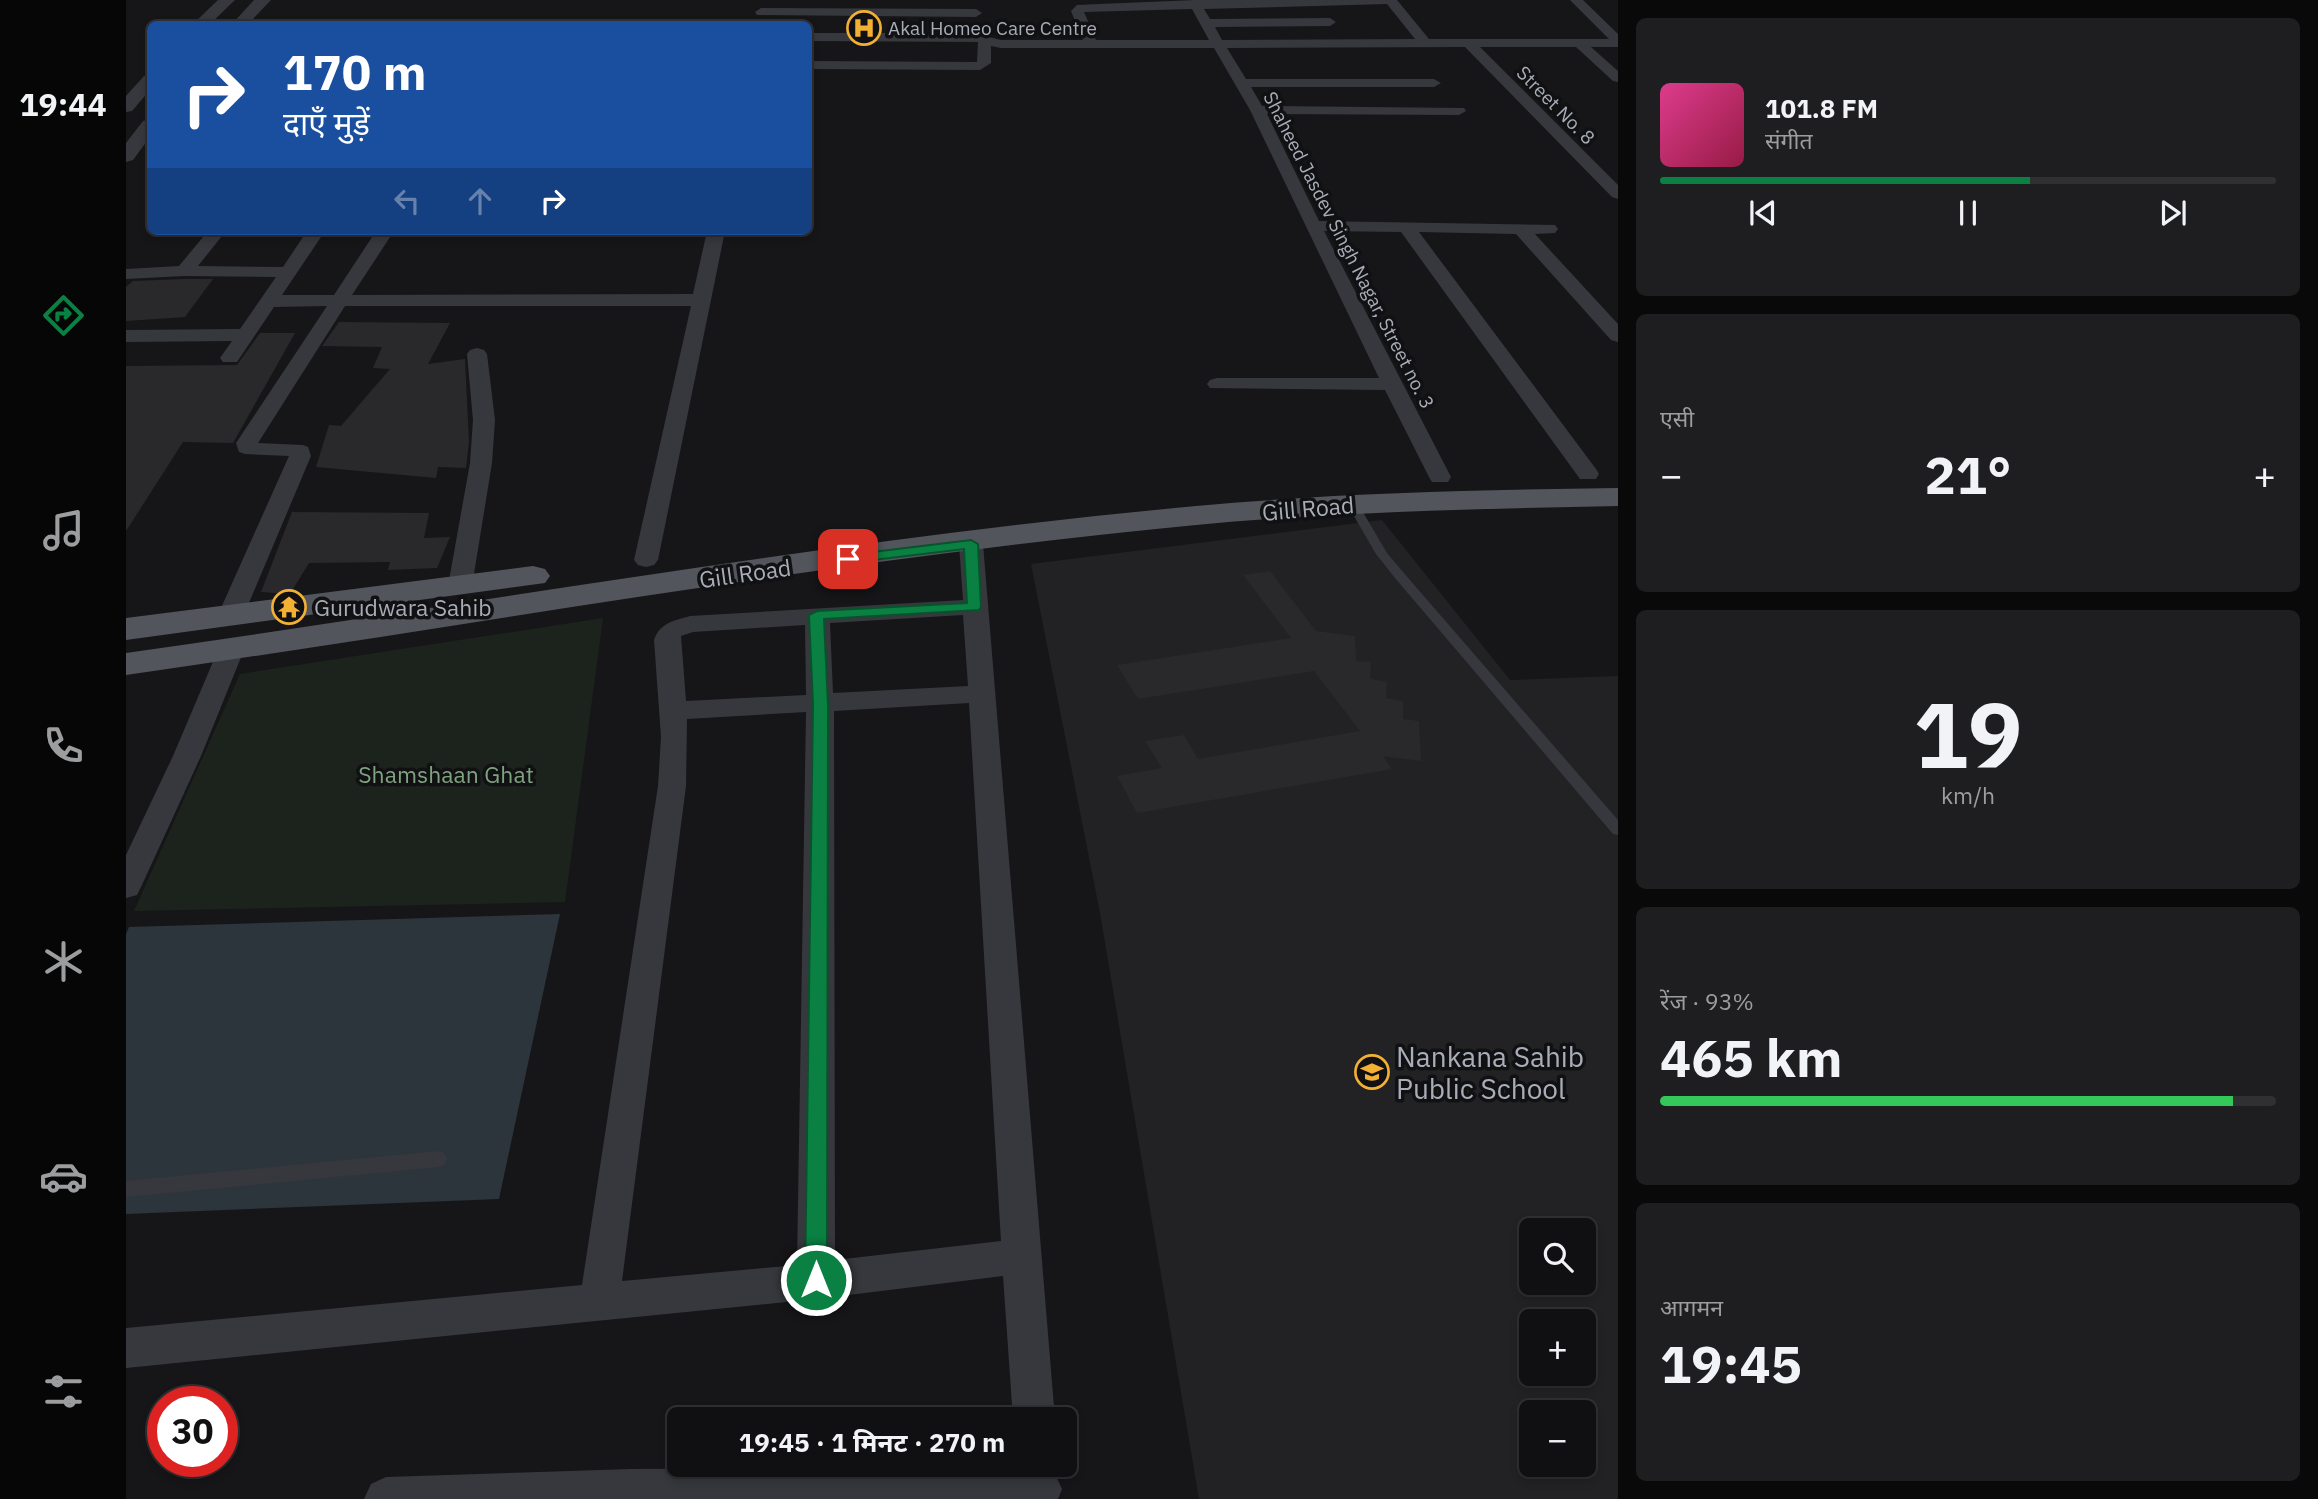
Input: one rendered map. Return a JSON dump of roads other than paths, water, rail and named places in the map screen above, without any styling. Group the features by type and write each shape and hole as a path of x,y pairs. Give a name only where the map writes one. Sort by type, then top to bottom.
{"main road":[{"name":"Gill Road","path":"126,629 1040,510 1261,487 1440,477 1603,474"},
{"name":"Gill Road","path":"126,664 550,600 1137,522 1353,504 1618,497"}],"street":[{"path":"204,21 226,0"},
{"path":"243,21 263,0"},
{"path":"1091,43 1077,9 1390,0 1425,43"},
{"path":"1576,0 1618,42"},
{"name":"Shaheed Jasdev Singh Nagar, Street no. 3","path":"1195,4 1257,110 1440,477"},
{"path":"761,12 976,13"},
{"path":"1206,23 1330,22"},
{"path":"812,37 974,37 996,43 1618,42"},
{"path":"812,65 980,66 984,63 985,39"},
{"name":"Street No. 8","path":"1468,43 1618,194"},
{"path":"1580,44 1618,78"},
{"path":"126,107 147,83"},
{"path":"1242,83 1434,83"},
{"path":"1257,110 1459,111"},
{"path":"126,156 147,129"},
{"path":"1313,226 1549,229"},
{"path":"1407,228 1603,474"},
{"path":"1521,229 1618,336"},
{"path":"184,271 214,235"},
{"path":"230,358 314,235"},
{"path":"230,617 300,456 300,452 295,450 253,449 247,447 247,443 382,235"},
{"path":"646,560 715,235"},
{"path":"126,274 184,271 288,272"},
{"path":"268,301 703,300"},
{"path":"126,336 245,335"},
{"path":"460,586 482,453 484,408 477,354"},
{"path":"1217,384 1392,384"},
{"path":"971,544 1033,1407"},
{"path":"599,1301 672,786 675,748 667,640 670,631 690,624 974,607"},
{"path":"816,1280 820,705 817,615"},
{"path":"126,887 187,756 231,650"},
{"path":"672,711 820,705 981,694"},
{"path":"126,1348 816,1280 1021,1256"},
{"path":"386,1499 526,1491 1039,1484"}],"lane":[{"path":"1353,504 1382,554 1399,575 1618,830"},
{"path":"126,1189 438,1159"}],"place":[{"name":"Akal Homeo Care Centre","path":"864,28"},
{"name":"Gurudwara Sahib","path":"289,607"},
{"name":"Nankana Sahib Public School","path":"1372,1072"}],"park label":[{"name":"Shamshaan Ghat","path":"446,774"}]}
